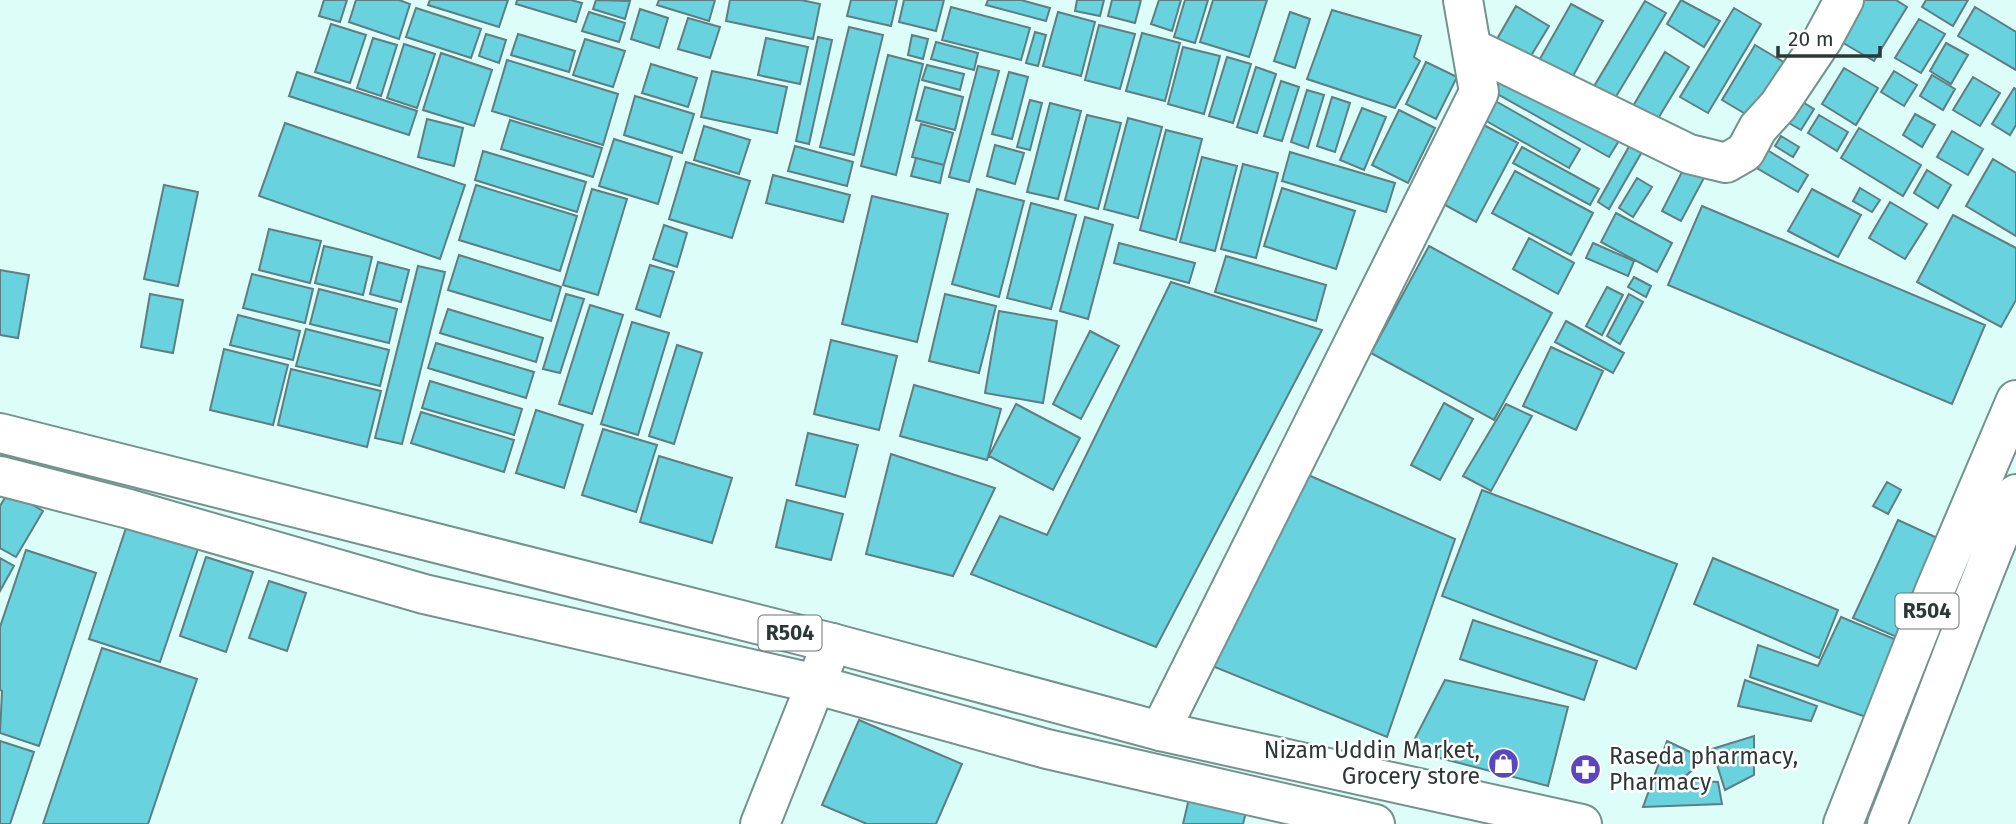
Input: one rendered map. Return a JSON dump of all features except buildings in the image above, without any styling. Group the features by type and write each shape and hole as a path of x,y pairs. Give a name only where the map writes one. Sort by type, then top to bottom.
{"main road":[{"path":"1160,731 1479,92 1464,0"},
{"path":"1472,48 1689,154 1726,163 1745,152 1758,128 1778,106 1823,39 1844,0"},
{"name":"R504","path":"1843,824 1935,590 2016,400"},
{"name":"R504","path":"0,433 832,643 1160,731 1582,824"},
{"name":"R504","path":"0,476 130,509 424,594 816,684 1047,749 1376,824"},
{"name":"R504","path":"1887,824 1935,704 1976,589 2016,494"},
{"path":"760,824 832,643"}],"place":[{"name":"Nizam Uddin Market, Grocery store","path":"1503,763"},
{"name":"Raseda pharmacy, Pharmacy","path":"1586,769"}]}
